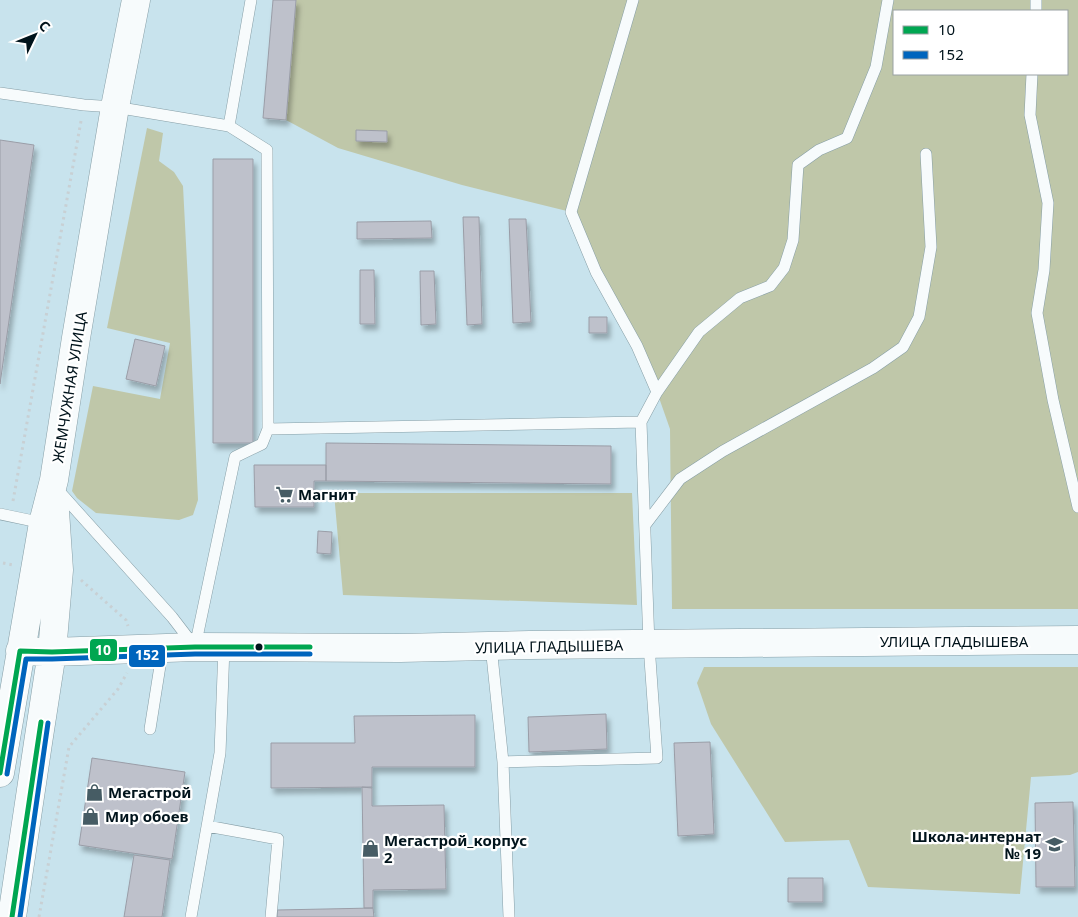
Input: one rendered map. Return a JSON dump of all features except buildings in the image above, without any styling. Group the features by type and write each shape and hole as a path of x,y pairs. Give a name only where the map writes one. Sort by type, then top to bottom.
{"main road":[{"name":"ЖЕМЧУЖНАЯ УЛИЦА","path":"0,773 43,523 54,482 115,107 136,0"},
{"path":"12,917 52,652 68,586 59,570 54,482"},
{"name":"УЛИЦА ГЛАДЫШЕВА","path":"20,651 52,652 195,647 400,648 1078,640"}],"lane":[{"path":"229,126 251,0"},
{"path":"633,0 571,212 596,272 637,346 656,392"},
{"path":"503,762 657,758 649,645 641,422 656,392 699,332 740,298 770,286 784,268 792,240 798,165 819,150 847,138 876,68 888,0"},
{"path":"1032,75 1030,115 1048,204 1044,270 1037,313 1053,400 1078,507"},
{"path":"0,93 84,105 115,107 229,126 268,150 268,429 262,444 235,457 195,647"},
{"path":"645,525 680,480 723,451 873,368 903,347 919,317 931,247 926,154"},
{"path":"268,429 641,422"},
{"path":"54,482 58,490 172,617 195,647"},
{"path":"5,515 43,523"},
{"path":"491,646 503,762 509,917"},
{"path":"191,917 220,753 224,647"},
{"path":"150,729 163,648"},
{"path":"207,826 278,838 271,917"}],"path":[{"path":"5,515 84,105"},
{"path":"68,586 126,620 130,631"},
{"path":"39,917 69,747 118,688 130,668"}],"green space":[{"path":"296,0 1078,0 1078,609 672,609 670,429 657,392 571,212 462,185 338,148 286,120"},
{"path":"147,128 163,133 159,161 174,172 183,186 198,500 193,515 179,520 96,513 77,498 72,491 93,386 160,399 170,343 107,328"},
{"path":"334,493 632,493 637,605 343,595"},
{"path":"704,667 1078,667 1078,772 1070,775 1031,777 1020,894 868,887 849,840 785,842 711,724 697,683"}],"transit line":[{"name":"10","path":"0,773 20,651 52,652 195,647 310,647"},
{"name":"152","path":"7,774 26,659 195,654 310,654"},
{"name":"10","path":"12,917 41,722"},
{"name":"152","path":"20,917 48,723"}],"place":[{"name":"Магнит","path":"284,494"},
{"name":"Мегастрой","path":"94,792"},
{"name":"Мир обоев","path":"91,816"},
{"name":"Школа-интернат № 19","path":"1055,845"},
{"name":"Мегастрой_корпус 2","path":"370,849"}]}
